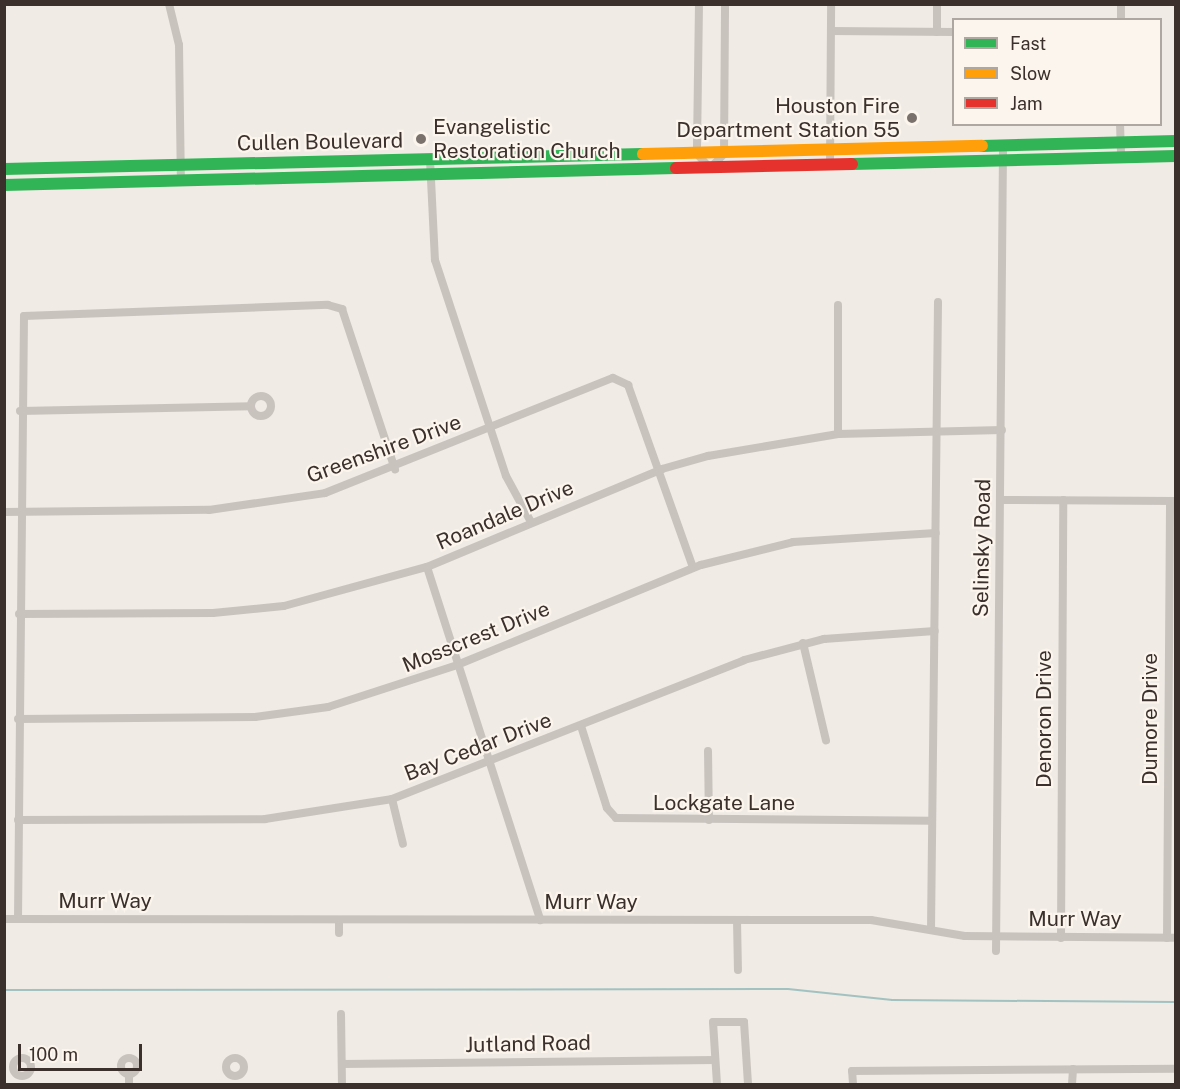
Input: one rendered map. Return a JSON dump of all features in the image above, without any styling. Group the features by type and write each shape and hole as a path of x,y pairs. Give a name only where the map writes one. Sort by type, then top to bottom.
{"main road":[{"name":"Cullen Boulevard","path":"4,169 430,159 710,168 915,162 1120,143 1176,141"},
{"name":"Cullen Boulevard","path":"4,184 430,173 698,154 830,149 916,148 1120,158 1176,156"},
{"path":"915,162 916,148"},
{"path":"311,163 311,177"},
{"path":"22,168 22,184"}],"street":[{"path":"169,4 179,45 181,180"},
{"path":"699,4 698,154 710,168 724,154 725,4"},
{"path":"830,165 831,4"},
{"path":"937,4 937,32"},
{"path":"831,31 952,32"},
{"path":"1120,126 1120,158"},
{"name":"Selinsky Road","path":"996,951 1003,153"},
{"path":"430,159 435,260 489,430 531,522"},
{"path":"931,930 938,302"},
{"path":"18,919 22,321 35,313 328,305 342,309 395,469"},
{"path":"838,305 838,434"},
{"name":"Greenshire Drive","path":"4,512 270,505 395,469 613,378 622,380 659,470"},
{"path":"20,411 251,406"},
{"name":"Roandale Drive","path":"19,614 250,610 352,591 427,567 659,470 735,449 838,434 1002,430"},
{"path":"659,470 693,568"},
{"path":"1001,500 1173,501"},
{"name":"Denoron Drive","path":"1061,938 1063,500"},
{"name":"Dumore Drive","path":"1171,938 1173,501"},
{"name":"Mosscrest Drive","path":"18,718 255,717 380,694 693,568 794,542 936,533"},
{"path":"427,567 540,920"},
{"name":"Bay Cedar Drive","path":"18,820 265,819 392,800 490,764 679,682 803,643 853,634 935,632"},
{"path":"803,643 826,740"},
{"name":"Lockgate Lane","path":"581,726 607,808 616,818 932,821"},
{"path":"708,751 709,820"},
{"path":"392,800 403,844"},
{"name":"Murr Way","path":"4,919 871,920 931,930 996,937 1171,938"},
{"path":"339,920 339,933"},
{"path":"737,920 738,970"},
{"path":"341,1014 342,1084"},
{"path":"717,1084 713,1022 744,1022 748,1084"},
{"name":"Jutland Road","path":"342,1065 715,1060"},
{"path":"1072,1084 1073,1069"},
{"path":"853,1084 852,1071 1176,1069"},
{"path":"129,1074 129,1084"}],"waterway":[{"path":"4,990 788,989 892,1000 1176,1002"}],"traffic: fast":[{"path":"982,146 1176,141"},
{"path":"4,169 643,154"},
{"path":"852,164 1176,156"},
{"path":"4,185 676,168"}],"traffic: slow":[{"path":"643,154 982,146"}],"traffic: jam":[{"path":"676,168 852,164"}],"place":[{"name":"Houston Fire Department Station 55","path":"912,118"},
{"name":"Evangelistic Restoration Church","path":"421,139"}]}
